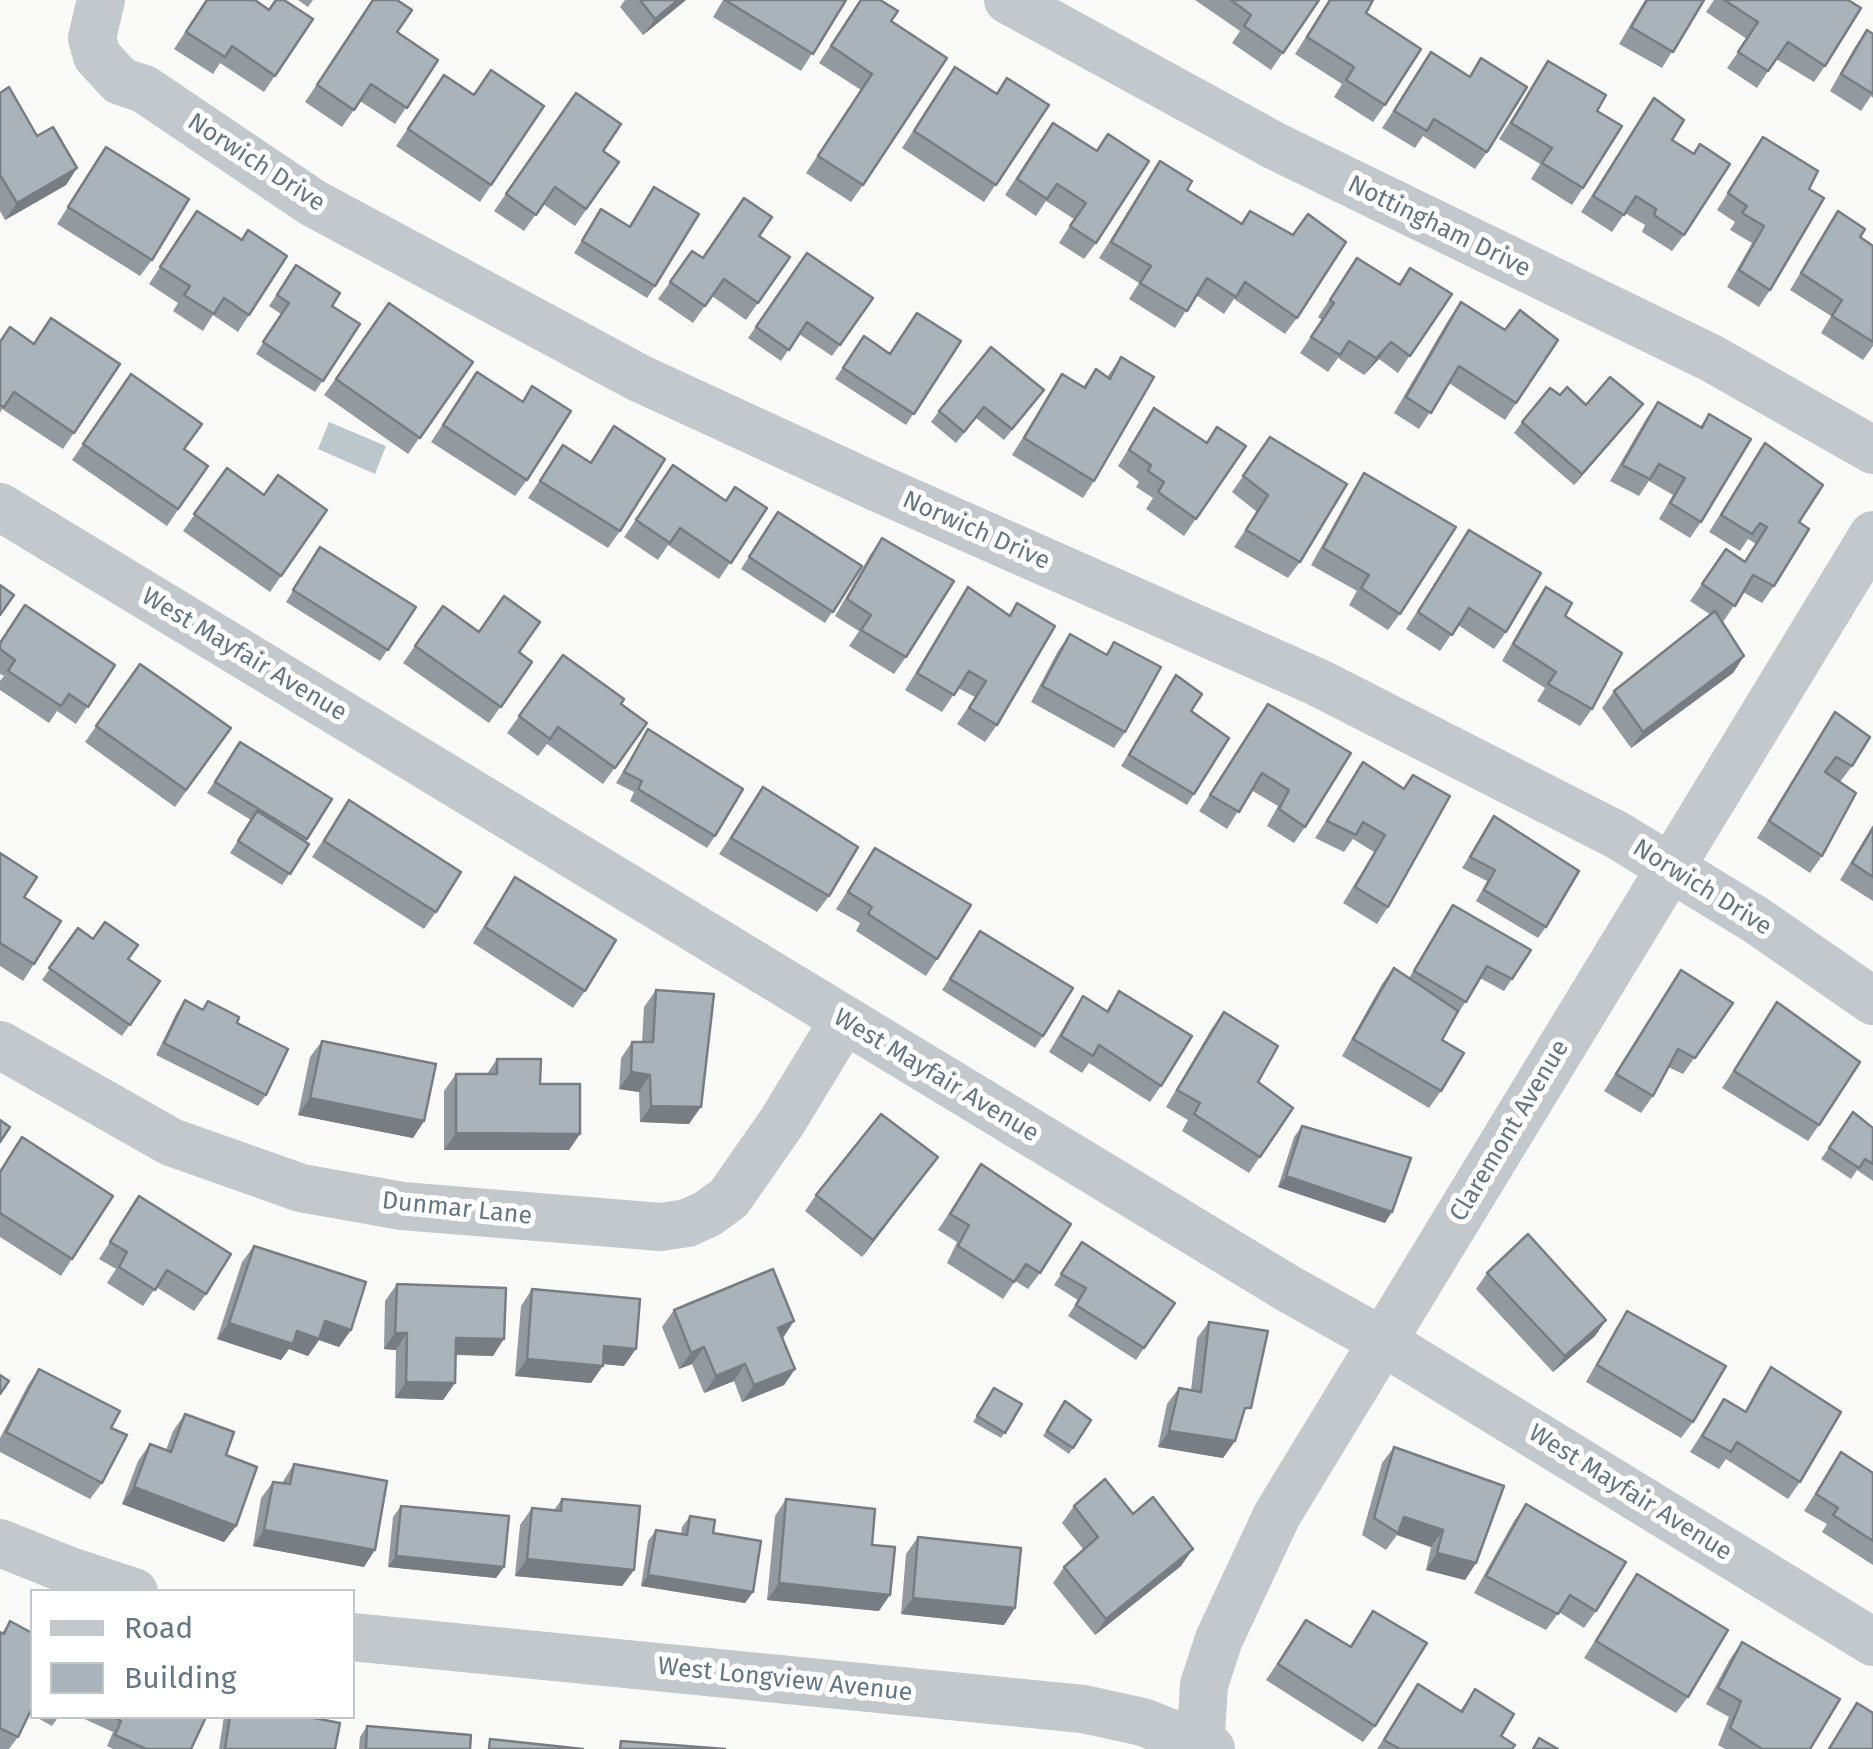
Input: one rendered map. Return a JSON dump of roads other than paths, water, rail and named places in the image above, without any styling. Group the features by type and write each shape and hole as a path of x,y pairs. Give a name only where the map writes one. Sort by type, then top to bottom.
{"street":[{"name":"Nottingham Drive","path":"1008,0 1275,146 1710,358 1873,450"},
{"name":"Norwich Drive","path":"97,23 97,56 120,82 144,89 313,203 638,378 1318,682 1618,835 1756,920 1873,1001"},
{"name":"West Mayfair Avenue","path":"0,508 1382,1341 1873,1642"},
{"name":"Claremont Avenue","path":"1204,1747 1204,1685 1219,1638 1277,1515 1873,535"},
{"name":"Dunmar Lane","path":"0,1045 171,1142 300,1188 402,1206 661,1226 687,1223 729,1198 782,1122 844,1020"},
{"path":"0,1543 125,1589"},
{"name":"West Longview Avenue","path":"355,1637 1083,1709 1143,1722 1204,1747"}]}
